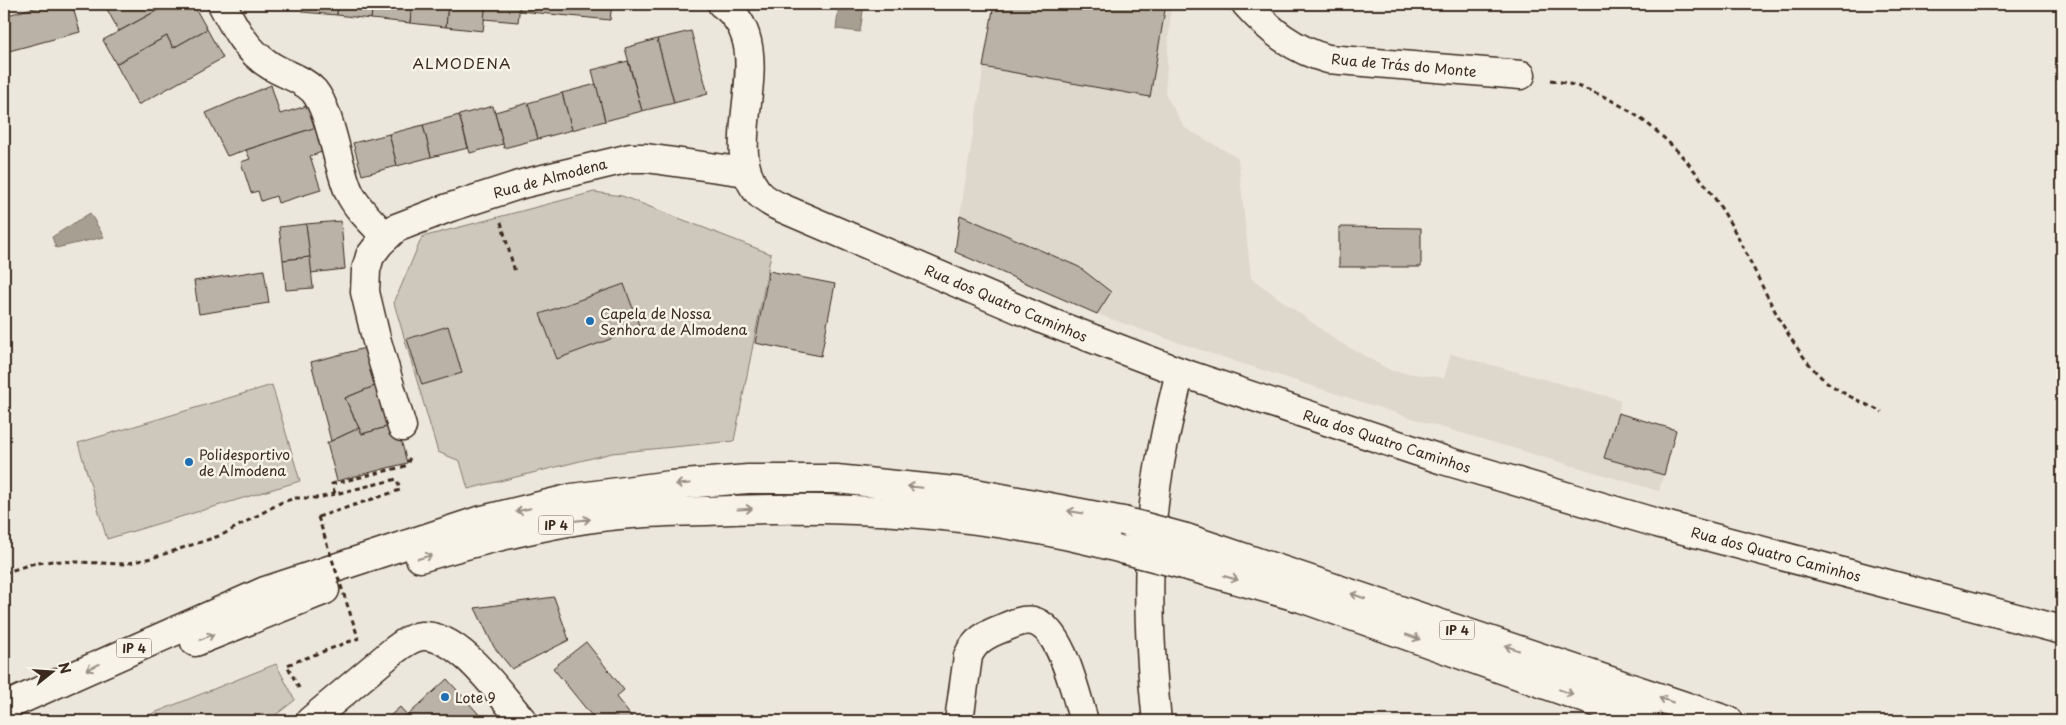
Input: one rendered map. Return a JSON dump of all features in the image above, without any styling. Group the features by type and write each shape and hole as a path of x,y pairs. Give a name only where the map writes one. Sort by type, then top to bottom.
{"main road":[{"path":"222,4 243,40 254,53 266,63 294,77 313,91 324,112 343,176 352,198 386,237"},
{"path":"722,4 734,15 740,24 748,49 749,76 744,144 746,172"},
{"name":"Rua de Trás do Monte","path":"1246,4 1270,29 1286,41 1314,55 1328,59 1521,75"},
{"name":"Rua de Almodena","path":"402,427 376,338 364,283 370,256 396,228 494,193 630,158 646,158 746,172"},
{"name":"Rua dos Quatro Caminhos","path":"746,172 756,191 782,208 1044,320 1180,372 1452,463 1657,523 2062,630"},
{"path":"1157,721 1150,606 1154,497 1163,445 1180,372"},
{"name":"IP 4","path":"4,707 265,591 478,521 572,498 671,485 748,479 836,479 975,493 1123,522 1185,551 1309,601 1648,721"},
{"name":"IP 4","path":"18,721 184,646 281,607 371,573 481,540 576,520 656,513 765,508 849,509 918,514 1027,527 1126,550 1185,551 1729,721"},
{"path":"959,721 968,656 972,647 989,634 1021,622 1031,621 1048,629 1058,646 1068,670 1084,721"},
{"path":"312,720 402,644 420,636 437,637 454,646 473,663 523,721"}],"path":[{"path":"1521,75 1560,81 1604,96 1626,108 1663,136 1704,181 1735,231 1786,331 1802,355 1818,374 1832,385 1882,412"},
{"path":"494,193 515,272"},
{"path":"335,494 332,484 402,467"},
{"path":"4,573 31,564 53,561 124,564 152,558 186,549 222,535 282,502 296,498 317,498 397,479 400,490 318,517 358,637 287,665 312,720"}],"shaded area":[{"path":"839,4 864,4 860,32 836,29"},
{"path":"994,4 1171,4 1165,94 1185,128 1238,158 1251,278 1339,342 1392,371 1444,378 1451,354 1621,400 1618,413 1676,430 1659,491 1427,423 1188,346 1097,314 955,252"},
{"path":"594,192 622,196 771,254 734,441 612,453 468,489 460,461 438,452 394,303 422,237"},
{"path":"90,213 104,237 56,248 52,237"},
{"name":"Polidesportivo de Almodena","path":"272,385 300,481 107,539 78,443"},
{"path":"276,664 295,700 268,721 134,721"}],"building":[{"path":"48,4 72,4 80,32 9,51 4,30 4,16"},
{"path":"104,4 169,4 119,31"},
{"path":"169,4 193,4 207,29 173,48 167,36 116,64 103,40"},
{"path":"303,4 338,4 337,15 302,12"},
{"path":"338,4 373,4 371,19 337,15"},
{"path":"373,4 412,4 410,23 371,19"},
{"path":"412,4 448,4 446,27 410,23"},
{"path":"448,4 486,4 483,31 446,27"},
{"path":"486,4 520,4 518,22 484,19"},
{"path":"520,4 612,4 610,20 519,11"},
{"path":"994,4 1166,4 1150,97 983,67"},
{"path":"207,29 223,58 138,105 116,64 167,36 173,48"},
{"path":"691,31 708,94 674,103 657,39"},
{"path":"657,39 674,103 642,111 625,48"},
{"path":"628,61 642,111 605,121 592,70"},
{"path":"596,84 605,121 572,130 562,93"},
{"path":"271,85 280,114 310,105 317,127 227,156 206,113"},
{"path":"562,93 572,130 538,139 528,103"},
{"path":"528,103 538,139 504,148 495,112"},
{"path":"493,106 503,144 470,153 459,115"},
{"path":"459,115 468,148 431,157 423,125"},
{"path":"423,125 431,157 397,166 389,134"},
{"path":"317,127 325,151 310,156 321,190 278,203 276,196 261,201 258,191 251,193 241,162 250,159 246,150"},
{"path":"389,134 397,166 362,175 353,143"},
{"path":"960,215 1079,267 1111,292 1097,314 955,252"},
{"path":"341,221 345,269 311,273 306,224"},
{"path":"306,224 310,257 283,260 279,227"},
{"path":"1339,227 1421,228 1421,267 1339,267"},
{"path":"310,257 313,288 286,290 283,260"},
{"path":"264,270 269,303 199,314 194,281"},
{"path":"769,271 835,284 821,356 755,343"},
{"name":"Capela de Nossa Senhora de Almodena","path":"624,284 640,328 557,359 540,314"},
{"path":"448,326 462,373 422,385 407,339"},
{"path":"369,347 382,383 345,398 359,428 331,441 311,362"},
{"path":"382,383 397,424 362,434 345,398"},
{"path":"1618,413 1676,430 1664,475 1604,458"},
{"path":"397,424 407,463 337,481 327,443 359,428 362,434"},
{"path":"554,597 569,640 512,669 494,647 475,608"},
{"path":"586,642 624,690 616,697 635,721 596,721 553,668"},
{"name":"Lote 9","path":"447,679 485,721 412,721 407,716"},
{"path":"400,707 412,721 384,721"}],"place":[{"name":"Capela de Nossa Senhora de Almodena","path":"590,321"},
{"name":"Polidesportivo de Almodena","path":"189,462"},
{"name":"Lote 9","path":"445,697"}],"district":[{"name":"ALMODENA","path":"462,62"}]}
